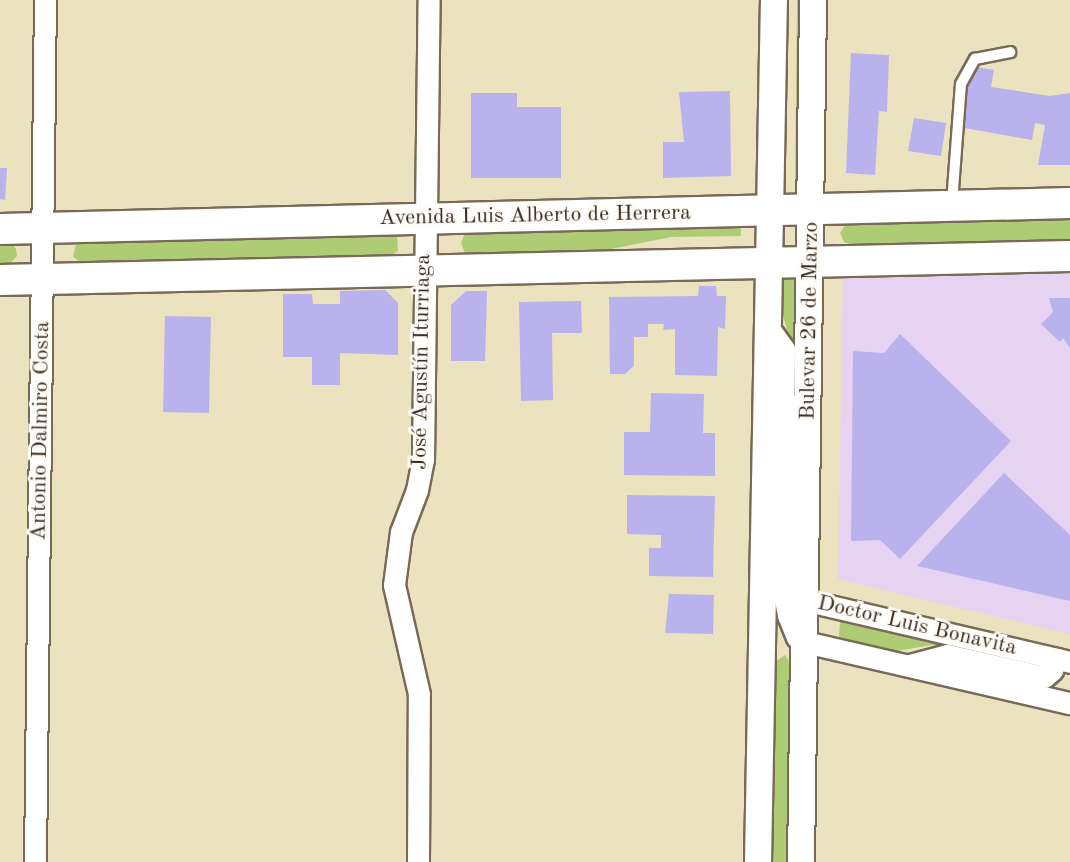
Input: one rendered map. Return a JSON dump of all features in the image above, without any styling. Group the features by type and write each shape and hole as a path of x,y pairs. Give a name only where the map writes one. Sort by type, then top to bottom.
{"main road":[{"name":"Avenida Luis Alberto de Herrera","path":"0,229 1070,203"},
{"path":"0,280 424,272 811,259 1070,256"}],"street":[{"name":"Antonio Dalmiro Costa","path":"35,862 45,0"},
{"name":"José Agustín Iturriaga","path":"418,862 419,694 394,585 400,532 417,490 423,460 429,0"},
{"name":"Bulevar 26 de Marzo","path":"774,0 772,210 768,327 784,601 805,642 801,862"},
{"name":"Bulevar 26 de Marzo","path":"758,862 784,601 811,259 813,0"},
{"name":"Doctor Luis Bonavita","path":"784,601 1063,661"},
{"name":"Doctor Luis Bonavita","path":"805,642 1070,703"},
{"path":"910,665 947,655 1044,677 1063,661"}],"lane":[{"path":"952,207 961,84 975,59 1010,52"}],"shaded area":[{"path":"1070,270 1070,634 838,579 843,275"}],"green space":[{"path":"797,0 800,0 795,189"},
{"path":"1070,213 1070,240 852,245 844,242 840,233 847,222"},
{"path":"741,223 741,236 671,237 601,251 477,258 465,253 461,243 466,230"},
{"path":"397,234 398,251 387,258 83,264 73,257 77,240"},
{"path":"0,241 12,243 16,249 17,256 8,266 0,266"},
{"path":"791,276 796,282 792,577 793,352 780,304 780,284 784,278"},
{"path":"840,621 1037,666 1037,669 932,645 897,651 839,637"},
{"path":"785,655 791,664 788,862 772,862 775,662"}],"building":[{"path":"851,53 889,55 887,112 879,111 875,175 846,173"},
{"path":"970,66 994,70 991,87 1050,96 1070,93 1070,165 1038,165 1045,125 1035,123 1032,140 959,127"},
{"path":"730,91 731,176 663,178 663,142 684,142 679,92"},
{"path":"471,93 517,93 517,107 561,107 561,178 471,178"},
{"path":"914,118 946,123 941,156 908,151"},
{"path":"0,168 7,168 5,200 0,199"},
{"path":"699,286 716,286 717,296 726,296 725,329 718,327 717,376 675,375 675,329 663,330 664,324 648,324 648,337 634,337 634,366 625,374 610,374 609,297 698,296"},
{"path":"385,290 398,303 398,355 340,353 340,385 312,385 312,357 283,357 283,294 312,294 313,304 340,304 340,291"},
{"path":"466,291 487,291 485,361 451,361 451,305"},
{"path":"1049,298 1070,298 1070,348 1063,338 1060,342 1041,324 1053,312"},
{"path":"581,301 582,333 552,333 553,400 521,401 519,302"},
{"path":"165,316 211,317 209,413 163,412"},
{"path":"900,334 1011,441 900,559 880,540 851,541 853,351 884,353"},
{"path":"651,393 704,394 703,433 715,433 715,476 624,475 624,432 650,432"},
{"path":"1004,473 1070,535 1070,601 917,566"},
{"path":"627,495 715,496 713,577 649,576 649,548 661,548 661,535 627,534"},
{"path":"669,594 714,595 713,634 665,633"}]}
